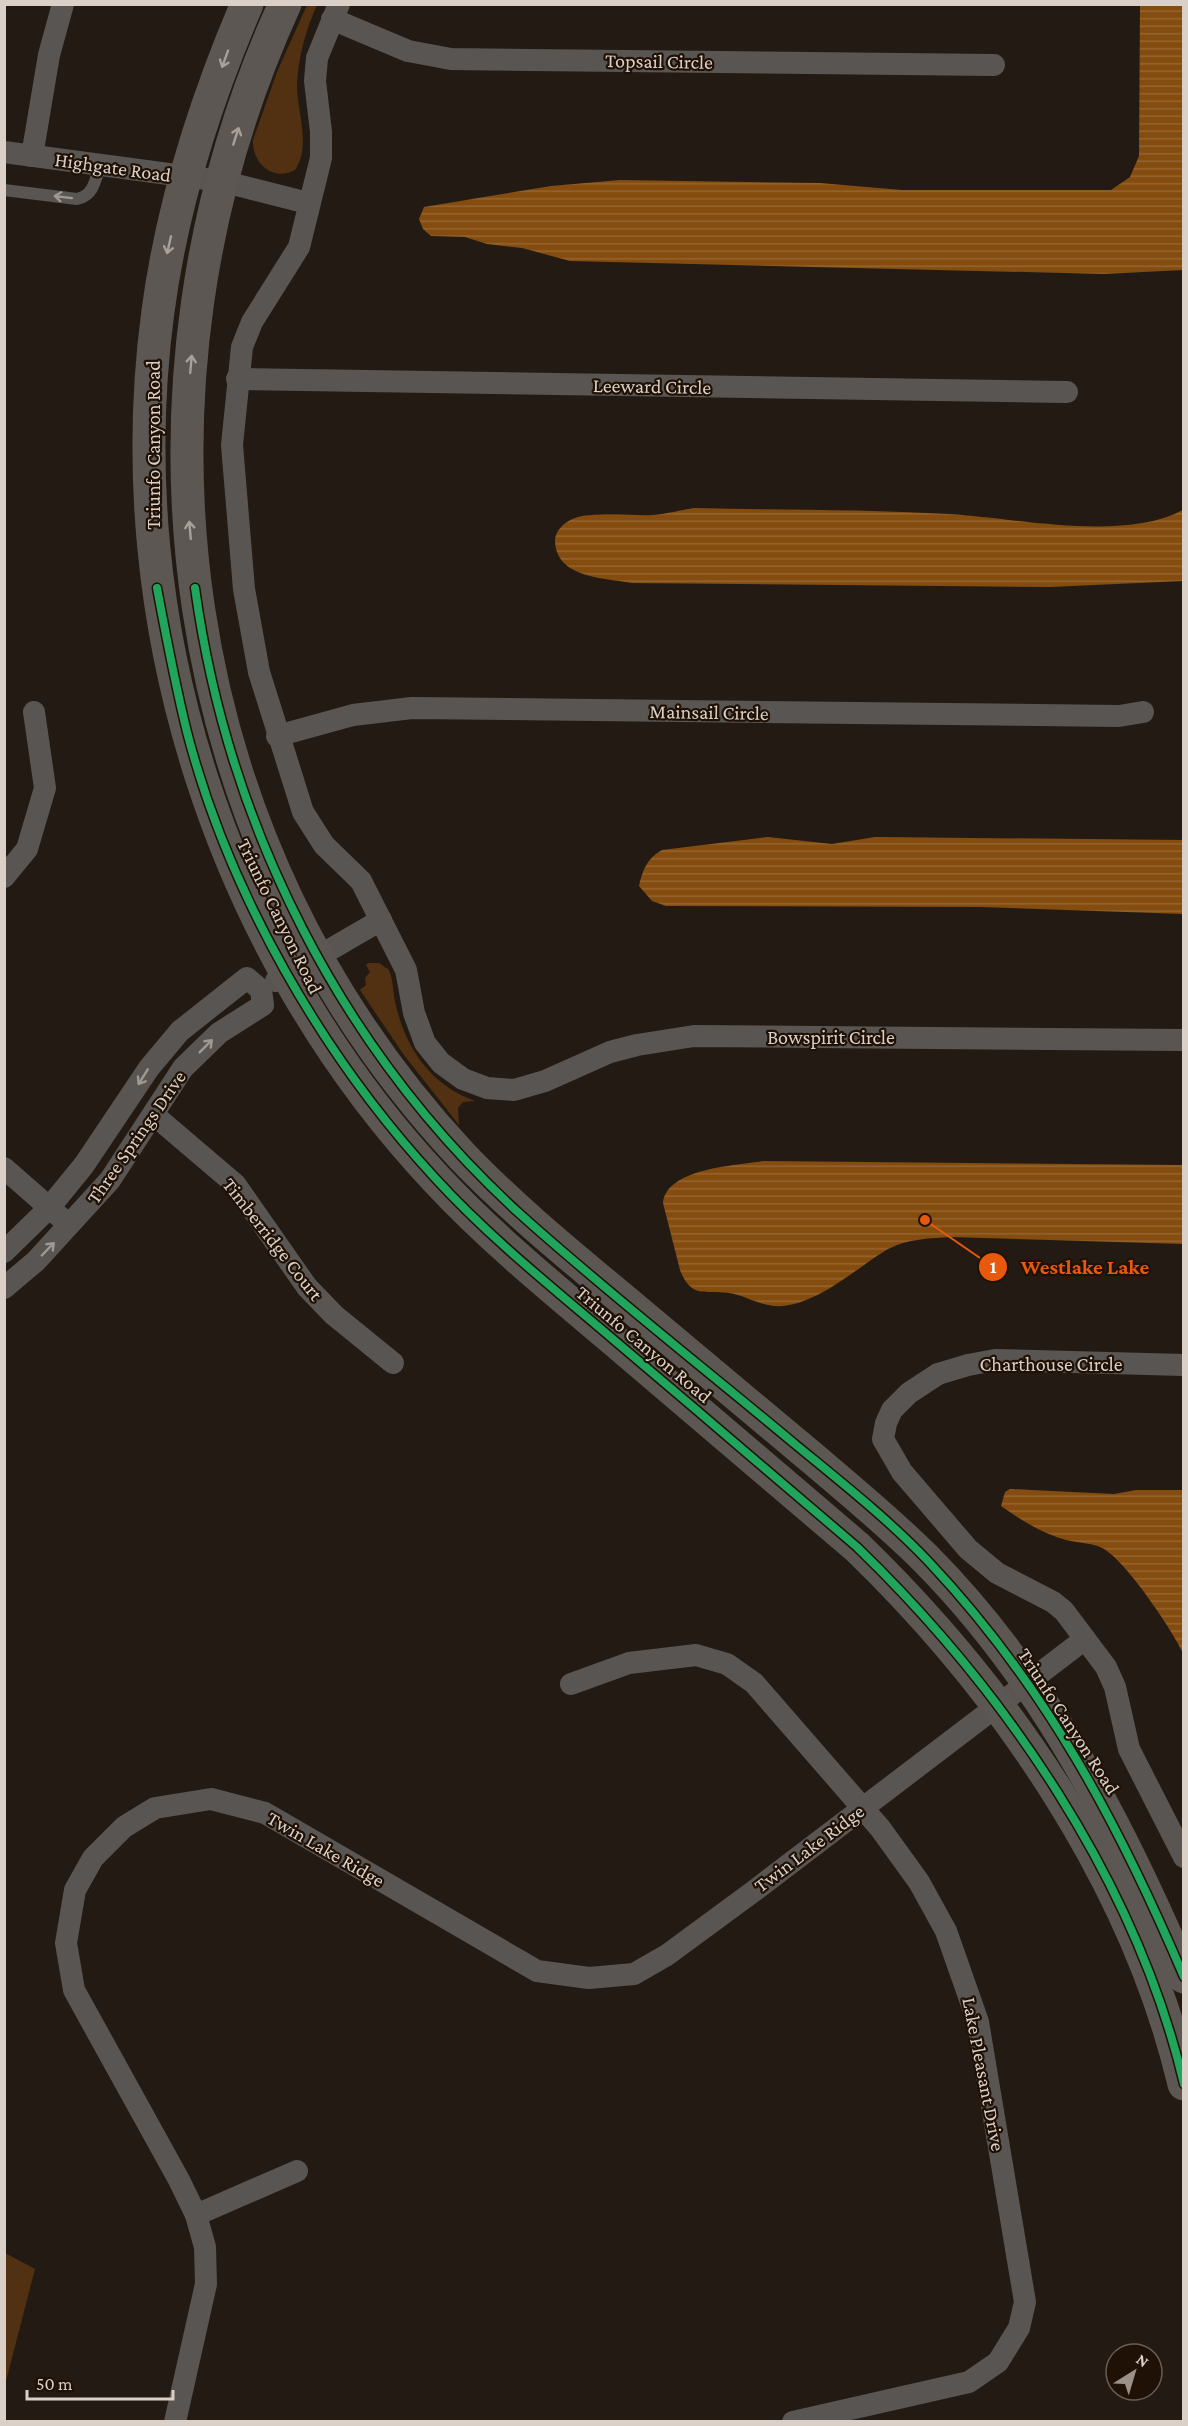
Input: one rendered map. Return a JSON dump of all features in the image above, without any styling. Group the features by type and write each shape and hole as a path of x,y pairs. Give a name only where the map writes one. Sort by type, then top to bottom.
{"street":[{"path":"32,156 49,55 63,4"},
{"name":"Triunfo Canyon Road","path":"247,4 212,93 186,178 168,252 153,353 149,448 151,515 157,588 168,652 188,735 274,982 299,998 390,1126 436,1180 514,1256 857,1547 909,1597 1026,1742 1095,1859 1139,1950 1174,2044 1184,2084"},
{"name":"Triunfo Canyon Road","path":"285,4 248,95 221,180 201,275 188,399 189,517 195,588 204,648 240,784 265,849 316,957 371,1043 422,1110 462,1156 519,1213 855,1494 925,1558 974,1613 1028,1683 1059,1728 1114,1823 1145,1885 1184,1977"},
{"path":"335,12 317,57 315,81 321,132 321,158 308,203 299,247 252,322 242,347 232,445 243,578 259,672 277,736 303,812 324,845 361,881 381,920"},
{"name":"Topsail Circle","path":"335,12 408,51 451,59 994,65"},
{"name":"Highgate Road","path":"4,152 186,178 221,180"},
{"path":"221,180 308,203"},
{"name":"Leeward Circle","path":"237,379 1067,392"},
{"name":"Mainsail Circle","path":"277,736 353,715 412,708 1119,716 1143,712"},
{"path":"4,877 27,849 45,788 34,712"},
{"name":"Triunfo Canyon Road","path":"316,957 381,920"},
{"name":"Bowspirit Circle","path":"381,920 406,970 414,1013 425,1043 441,1063 463,1079 487,1088 514,1090 545,1081 610,1052 693,1036 1184,1040"},
{"path":"274,982 316,957"},
{"name":"Three Springs Drive","path":"4,1252 49,1208 84,1165 149,1068 180,1031 247,978 274,982 263,1005 219,1034 183,1068 110,1180 36,1261 4,1288"},
{"name":"Timberridge Court","path":"154,1115 235,1184 307,1287 334,1315 393,1363"},
{"path":"4,1168 70,1226"},
{"name":"Charthouse Circle","path":"883,1439 886,1423 892,1410 909,1394 938,1374 968,1365 995,1360 1184,1365"},
{"name":"Triunfo Canyon Road","path":"883,1439 902,1472 968,1549 997,1573 1053,1602 1085,1639 1113,1678 1129,1749 1184,1857"},
{"name":"Triunfo Canyon Road","path":"1028,1683 1085,1639"},
{"name":"Lake Pleasant Drive","path":"571,1684 629,1663 696,1655 727,1664 754,1683 862,1807 919,1882 946,1931 978,2022 1025,2301 1019,2328 998,2362 969,2382 793,2421"},
{"name":"Twin Lake Ridge","path":"175,2421 206,2284 205,2247 196,2215 74,1990 66,1943 75,1890 93,1858 124,1827 155,1808 211,1799 265,1813 537,1971 590,1978 634,1974 667,1955 1028,1683"},
{"path":"196,2215 297,2171"}],"lane":[{"path":"4,190 77,199 85,197 92,191 100,165"}],"shaded area":[{"path":"307,5 317,5 299,62 297,93 302,127 302,150 295,170 279,174 265,168 260,163 253,140 277,72"},
{"path":"1140,5 1183,5 1183,270 1104,274 570,261 522,248 487,244 465,237 431,236 423,229 419,219 424,207 551,186 620,180 820,183 902,190 1111,190 1130,177 1139,156"},
{"path":"694,508 917,512 1069,526 1131,525 1159,520 1183,510 1183,581 1050,587 632,583 583,574 572,569 557,553 555,541 557,534 571,519 602,515 653,515"},
{"path":"768,837 832,844 875,837 1183,840 1183,914 981,907 666,906 652,901 639,886 646,865 662,850"},
{"path":"379,963 389,970 402,1025 408,1040 424,1066 460,1095 475,1101 463,1102 458,1108 459,1125 404,1055 360,990 366,985 365,978 370,972 366,965"},
{"path":"763,1161 1183,1165 1183,1244 951,1237 927,1239 903,1243 888,1249 834,1286 804,1301 789,1305 768,1305 735,1294 694,1289 689,1286 680,1270 663,1203 667,1191 676,1182 704,1171"},
{"path":"1010,1489 1114,1494 1136,1490 1183,1490 1183,1653 1147,1596 1111,1554 1098,1546 1049,1534 1016,1516 1001,1506 1005,1492"},
{"path":"5,2253 35,2269 5,2385"}],"cycle path":[{"path":"157,588 187,732 205,793 228,853 254,912 285,970 319,1027 355,1080 436,1179 478,1222 545,1282 857,1547 912,1603 964,1663 1013,1726 1058,1793 1098,1863 1133,1935 1162,2009 1184,2084"},
{"path":"195,588 211,677 235,763 265,848 303,929 347,1007 398,1081 456,1150 520,1214 622,1302 881,1516 913,1545 970,1608 1043,1706 1075,1757 1133,1864 1184,1977"}],"place":[{"name":"Westlake Lake","path":"925,1220"}]}
